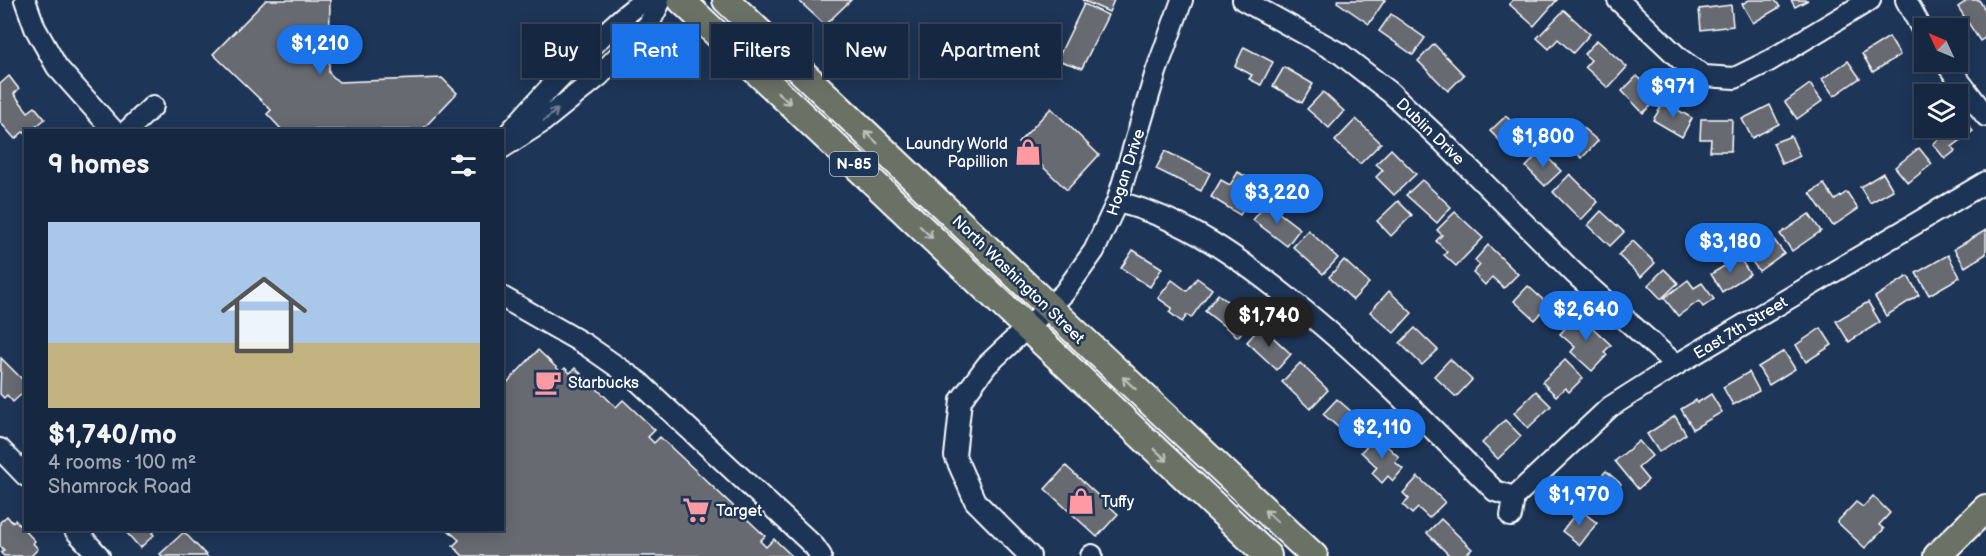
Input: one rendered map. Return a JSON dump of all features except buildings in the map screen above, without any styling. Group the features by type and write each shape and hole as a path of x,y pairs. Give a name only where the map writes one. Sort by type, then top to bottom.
{"main road":[{"name":"North Washington Street","path":"681,0 1268,556"},
{"name":"North Washington Street","path":"726,0 1314,556"},
{"path":"1937,556 1986,508"}],"street":[{"path":"25,0 35,28 57,68 112,129"},
{"path":"504,140 532,106 585,52 631,9 646,0"},
{"path":"504,147 541,123 599,76 649,24 662,0"},
{"name":"Hogan Drive","path":"1030,556 975,501 955,456 961,400 987,365 1050,308 1077,277 1094,251 1117,202 1156,72 1182,0"},
{"name":"Dublin Drive","path":"1243,0 1341,54 1391,93 1574,273 1676,365"},
{"path":"1618,0 1680,59 1704,76 1735,78 1769,61 1870,0"},
{"path":"1906,0 1916,18"},
{"path":"1953,72 1986,116"},
{"path":"129,129 153,106"},
{"name":"East 7th Street","path":"1117,202 1162,216 1218,245 1261,275 1374,371 1512,507 1610,407 1676,365 1986,182"},
{"path":"504,298 586,345 639,382 814,546 821,556"},
{"path":"0,449 24,474"},
{"path":"76,531 99,556"}],"place":[{"name":"Laundry World Papillion","path":"1028,152"},
{"name":"Starbucks","path":"548,382"},
{"name":"Tuffy","path":"1081,501"},
{"name":"Target","path":"696,510"}]}
